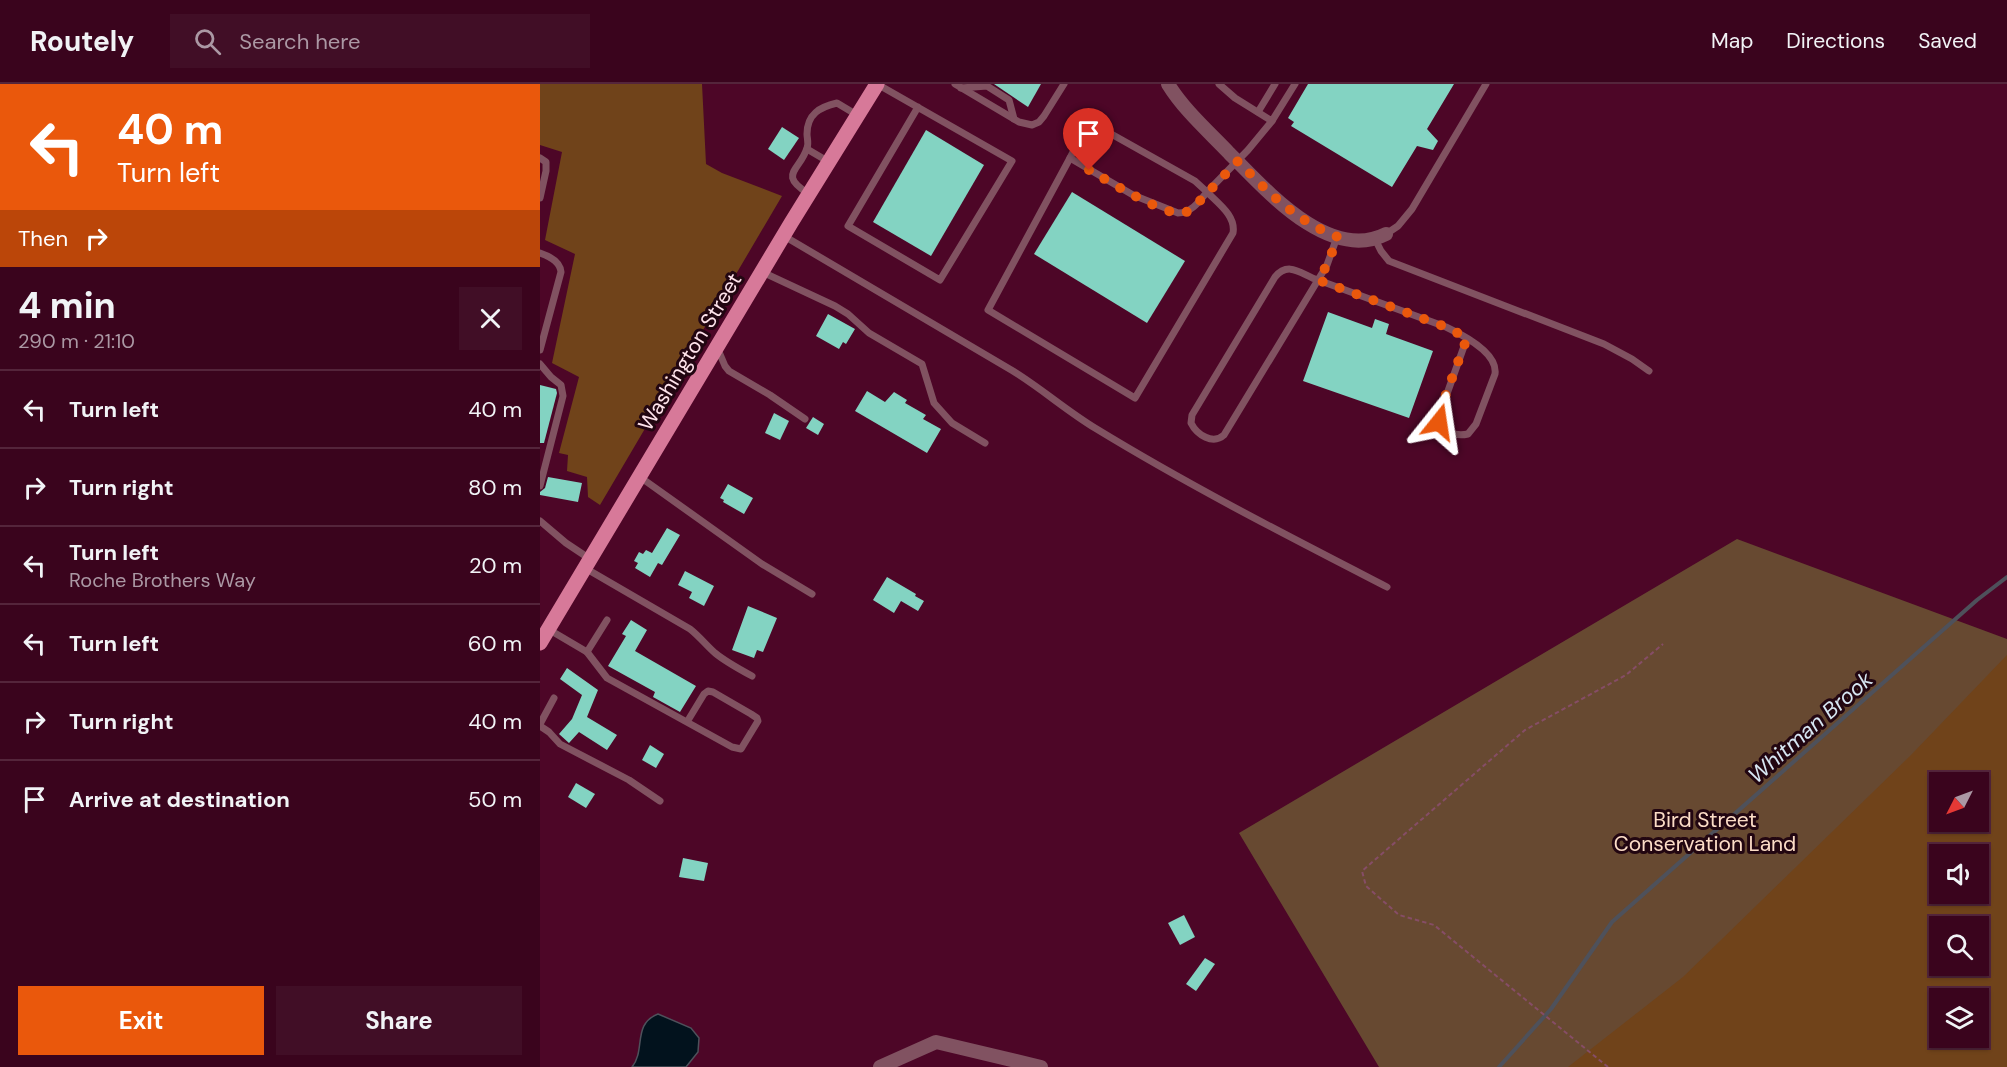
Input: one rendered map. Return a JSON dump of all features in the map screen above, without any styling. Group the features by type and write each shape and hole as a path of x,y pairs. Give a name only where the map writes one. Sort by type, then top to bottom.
{"main road":[{"name":"Washington Street","path":"540,643 877,84"}],"street":[{"path":"1168,84 1189,111 1293,213 1320,230 1338,237 1356,241 1381,236"},
{"path":"879,1067 936,1042 1041,1067"}],"lane":[{"path":"877,84 918,107 1012,161 940,280 848,226 918,107"},
{"path":"958,86 1028,125 1039,122 1047,113 1064,84"},
{"path":"1219,84 1235,98 1272,121"},
{"path":"1258,112 1275,84"},
{"path":"1070,158 1128,193 1183,213 1192,209 1238,161 1272,121 1294,84"},
{"path":"1486,84 1412,209 1398,226 1381,236 1381,251 1389,261 1605,344 1649,371"},
{"path":"958,86 988,87 1008,99 1014,119"},
{"path":"809,194 798,187 793,181 792,174 807,148 809,123 815,112 822,106 837,103 857,115"},
{"path":"1097,126 1195,181 1208,192 1230,217 1234,226 1233,233 1135,398 988,310 1070,158 1086,131 1091,127 1097,126"},
{"path":"807,148 829,162"},
{"path":"540,158 546,162 540,198"},
{"path":"784,236 1035,384 1081,420 1124,446 1221,502 1387,587"},
{"path":"1338,237 1327,265 1318,280 1224,435 1213,440 1198,432 1191,423 1192,415 1277,274 1285,268 1291,268 1318,280 1446,327 1467,338 1490,358 1496,370 1475,427 1468,434 1460,435 1443,429 1438,416 1467,338"},
{"path":"540,253 555,261 561,267 561,272 540,350"},
{"path":"762,272 835,306 848,314 869,333 922,364 934,403 952,423 985,443"},
{"path":"717,347 729,371 805,419"},
{"path":"540,363 543,369 561,384 563,396 540,486"},
{"path":"640,477 762,564 812,594"},
{"path":"540,521 588,563 690,629 716,654 752,676"},
{"path":"587,652 607,620"},
{"path":"548,629 587,652 607,678 732,747 741,749 758,721 751,714 708,691 687,722"},
{"path":"554,698 540,725 560,744 628,780 660,801"}],"path":[{"path":"1608,1067 1434,925 1399,915 1366,886 1362,871 1525,730 1626,675 1663,644"}],"green space":[{"name":"Bird Street Conservation Land","path":"1737,539 2007,639 2007,1067 1379,1067 1239,833"}],"shaded area":[{"path":"540,84 702,84 706,164 722,173 782,196 600,505 588,497 587,477 567,471 568,455 559,453 579,377 552,363 575,254 545,240 562,152 540,145"},
{"path":"2007,655 2007,1067 1568,1067 1683,977 1911,755"}],"water":[{"path":"658,1014 691,1028 699,1038 698,1052 686,1067 632,1067 636,1060 645,1024"}],"building":[{"path":"994,84 1041,84 1028,107"},
{"path":"1308,84 1454,84 1427,129 1438,141 1433,150 1417,146 1392,187 1291,126 1294,122 1288,118"},
{"path":"782,127 799,138 784,160 768,149"},
{"path":"926,130 984,165 931,256 873,222"},
{"path":"1072,192 1185,261 1147,323 1034,254"},
{"path":"1328,312 1372,328 1375,319 1389,324 1386,334 1433,351 1409,418 1303,381"},
{"path":"828,314 855,329 846,344 843,342 839,349 816,336"},
{"path":"540,385 556,389 557,393 544,443 540,443"},
{"path":"867,391 885,402 894,392 907,400 905,403 926,415 923,419 941,429 927,453 855,411"},
{"path":"774,413 789,421 780,440 765,433"},
{"path":"813,417 824,424 818,435 806,428"},
{"path":"548,477 582,483 578,502 540,495"},
{"path":"728,484 753,498 744,514 720,498"},
{"path":"667,528 680,535 662,565 658,563 650,577 635,568 638,563 634,561 639,552 643,554 646,550 652,553"},
{"path":"685,571 714,586 704,606 689,598 692,592 678,585"},
{"path":"887,577 924,601 918,611 901,601 894,613 873,600"},
{"path":"748,606 777,618 763,652 757,650 754,658 732,650"},
{"path":"631,620 647,630 635,651 696,686 680,712 653,697 655,692 608,666 626,636 622,634"},
{"path":"567,668 598,690 587,717 617,735 607,750 579,732 569,743 559,734 572,719 582,695 560,679"},
{"path":"650,745 664,754 656,768 642,760"},
{"path":"576,783 595,794 586,808 568,797"},
{"path":"683,858 708,863 704,881 679,877"},
{"path":"1184,915 1195,937 1180,945 1168,923"},
{"path":"1205,958 1215,964 1196,991 1186,984"}],"waterway":[{"name":"Whitman Brook","path":"1499,1067 1551,1009 1612,922 1977,600 2007,577"}],"route":[{"path":"1089,170 1128,193 1183,213 1192,209 1238,161 1293,213 1320,230 1338,237 1327,265 1318,280 1446,327 1467,338 1439,413 1439,422"}]}
